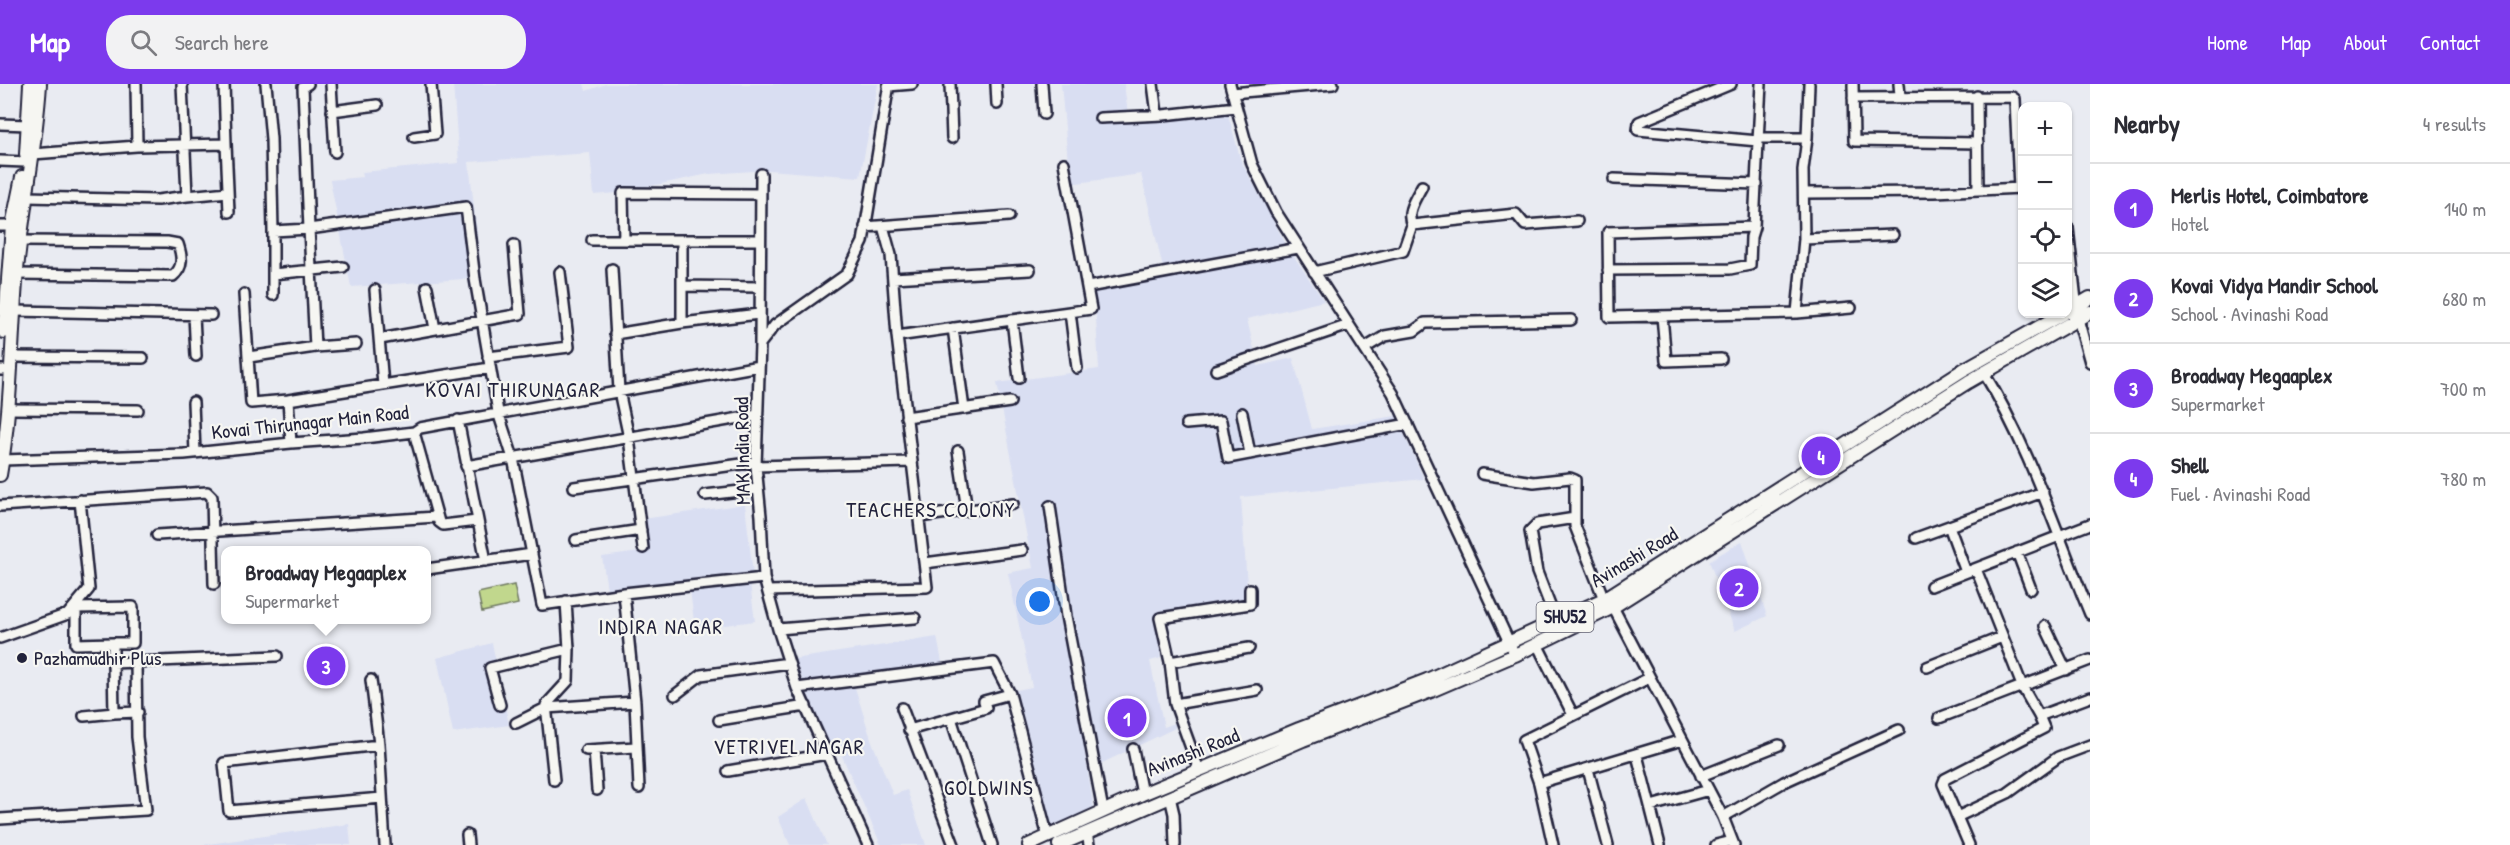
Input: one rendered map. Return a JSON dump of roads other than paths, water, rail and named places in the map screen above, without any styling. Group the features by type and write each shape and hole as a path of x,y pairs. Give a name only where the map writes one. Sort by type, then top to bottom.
{"main road":[{"path":"8,267 21,241 27,197 30,84"},
{"path":"4,407 11,357 6,226 38,124 40,84"},
{"path":"2072,308 2090,298"},
{"name":"Avinashi Road","path":"1029,845 1103,810 1199,770 1427,680 1512,649 1537,644 1609,603 1984,373 2090,312"},
{"path":"0,475 3,460 2,370 8,318"},
{"name":"Avinashi Road","path":"1059,845 1303,740 1431,691 1512,649 1556,621 1609,603 1963,370 2055,318"}],"street":[{"path":"136,84 137,146"},
{"path":"182,84 187,196"},
{"path":"224,84 229,212"},
{"path":"266,84 271,139 273,295"},
{"path":"308,84 303,87 315,347"},
{"path":"331,84 335,153"},
{"path":"414,137 435,134 431,84"},
{"path":"760,344 776,325 847,274 863,242 888,85 912,84"},
{"path":"950,84 952,138"},
{"path":"996,84 997,104"},
{"path":"1042,84 1044,114"},
{"path":"1153,84 1157,114"},
{"path":"1333,84 1231,89 1252,164 1276,212 1393,393 1512,649"},
{"path":"1731,84 1639,122 1638,130 1758,139 1807,138"},
{"path":"1608,270 1730,269 1750,265 1757,184 1761,84"},
{"path":"1797,313 1804,239 1803,170 1809,84"},
{"path":"1853,84 1854,141 1978,143"},
{"path":"1899,84 1900,96"},
{"path":"1939,84 1939,96"},
{"path":"1977,96 1978,189"},
{"path":"1853,98 2012,97 2015,99 2019,156"},
{"path":"332,111 377,105"},
{"path":"1100,118 1236,107"},
{"path":"0,124 28,125"},
{"path":"0,161 137,146 226,144"},
{"path":"897,336 1091,309 1064,163"},
{"name":"MAK India Road","path":"761,174 760,344 756,464 764,578 797,688 868,845"},
{"path":"1614,179 1757,184"},
{"path":"1314,272 1403,251 1412,225 1410,210 1422,186"},
{"path":"1804,193 2018,188"},
{"path":"27,197 159,200 228,192"},
{"path":"624,240 623,193 760,194"},
{"path":"273,231 309,229 466,207 482,322 498,412 513,458 542,605 624,592 764,578"},
{"path":"1412,225 1516,214 1525,225 1577,221"},
{"path":"865,227 1009,216"},
{"path":"768,591 927,587 926,563 911,462 897,336 891,255 883,226"},
{"path":"1754,227 1608,232 1609,317 1797,313 1851,308"},
{"path":"1804,239 1893,235"},
{"path":"592,240 760,240"},
{"path":"682,240 682,323"},
{"path":"8,267 173,276 181,266 182,258 178,244 167,242 21,241"},
{"path":"380,339 520,314 514,245"},
{"path":"1088,287 1298,248"},
{"path":"273,274 343,267"},
{"path":"612,269 619,391 629,438 643,548"},
{"path":"893,278 1030,270"},
{"path":"488,357 569,347 560,272"},
{"path":"682,286 759,287"},
{"path":"427,287 435,329"},
{"path":"375,290 383,385"},
{"path":"244,294 251,403 288,400 490,368"},
{"path":"2072,308 2078,319 2090,362"},
{"path":"1070,312 1077,368"},
{"path":"615,334 759,314"},
{"path":"194,315 195,356"},
{"path":"8,318 211,315"},
{"path":"1662,316 1666,362 1721,359"},
{"path":"1011,320 1019,378"},
{"path":"1365,348 1385,336 1414,331 1425,323 1571,320"},
{"path":"1216,370 1349,325"},
{"path":"953,328 963,409"},
{"path":"249,357 315,347 356,344"},
{"path":"11,357 143,358"},
{"name":"Kovai Thirunagar Main Road","path":"3,460 195,453 414,432 420,428 498,412 759,366"},
{"path":"1984,373 2006,409 2043,492 2087,600 2090,614"},
{"path":"288,400 291,442"},
{"path":"193,402 195,453"},
{"path":"906,417 1010,402"},
{"path":"4,407 138,410"},
{"path":"1242,413 1250,454"},
{"path":"466,466 757,415"},
{"path":"458,420 486,561"},
{"path":"1186,424 1221,421 1228,458 1408,424"},
{"path":"414,432 436,517 443,525 477,521"},
{"path":"958,451 968,510"},
{"path":"574,487 756,464 911,462"},
{"path":"1482,474 1534,482 1573,479 1577,532 1609,603 1723,817 1733,843 1716,845"},
{"path":"705,495 758,489"},
{"path":"0,506 207,492 212,497 214,584"},
{"path":"1916,538 2043,492"},
{"path":"0,638 68,614 89,590 80,500"},
{"path":"919,517 1013,504"},
{"path":"1050,506 1066,616 1103,810"},
{"path":"158,535 436,517"},
{"path":"1556,621 1537,572 1530,531 1537,524 1575,518"},
{"path":"1931,586 2090,524"},
{"path":"1948,526 1971,570 2023,688 2044,728 1945,779 1943,784 1969,845"},
{"path":"576,540 641,530"},
{"path":"926,563 1022,550"},
{"path":"2017,552 2031,589"},
{"path":"431,568 532,554"},
{"path":"1199,770 1175,704 1170,662 1160,618 1250,604 1250,589"},
{"path":"624,592 635,702 639,788"},
{"path":"554,780 546,708 548,702 568,681 569,649 566,602"},
{"path":"133,607 133,643 113,643 76,644 76,608 133,607"},
{"path":"778,629 915,618"},
{"path":"2045,626 2066,670"},
{"path":"1926,667 2002,637"},
{"path":"113,643 114,714"},
{"path":"1537,644 1573,715"},
{"path":"1170,662 1250,648"},
{"path":"500,705 490,668 569,649"},
{"path":"113,663 277,656"},
{"path":"1940,718 2023,688 2090,660"},
{"path":"0,819 146,810 137,737 136,662"},
{"path":"675,695 701,675 789,663"},
{"path":"797,688 994,663 1010,694 1048,837"},
{"path":"1553,845 1539,783 1524,740 1649,678"},
{"path":"371,680 379,745 385,845"},
{"path":"1175,704 1257,690"},
{"path":"909,730 986,708 984,701 1010,694"},
{"path":"2039,716 2090,697"},
{"path":"516,723 546,708 635,702"},
{"path":"720,720 806,706"},
{"path":"902,708 954,845"},
{"path":"84,716 138,712"},
{"path":"951,718 992,845"},
{"path":"1723,817 1784,782 1899,730"},
{"path":"1539,783 1682,740"},
{"path":"379,745 224,764 229,812 382,798"},
{"path":"1701,776 1779,745"},
{"path":"1957,817 2008,793 2058,757 2090,745"},
{"path":"597,790 590,750 636,747"},
{"path":"1133,749 1142,794"},
{"path":"728,771 827,754"},
{"path":"1637,755 1660,845"},
{"path":"1588,770 1608,845"},
{"path":"1651,806 1709,790"},
{"path":"1170,797 1174,814 1175,845"},
{"path":"1087,832 1089,845"}],"place":[{"name":"Shell","path":"1821,456"},
{"name":"Kovai Vidya Mandir School","path":"1739,588"},
{"name":"Pazhamudhir Plus","path":"22,658"},
{"name":"Broadway Megaaplex","path":"326,666"},
{"name":"Merlis Hotel, Coimbatore","path":"1127,718"}],"district":[{"name":"KOVAI THIRUNAGAR","path":"513,390"},
{"name":"TEACHERS COLONY","path":"931,510"},
{"name":"INDIRA NAGAR","path":"661,627"},
{"name":"VETRIVEL NAGAR","path":"789,747"},
{"name":"GOLDWINS","path":"989,788"}]}
